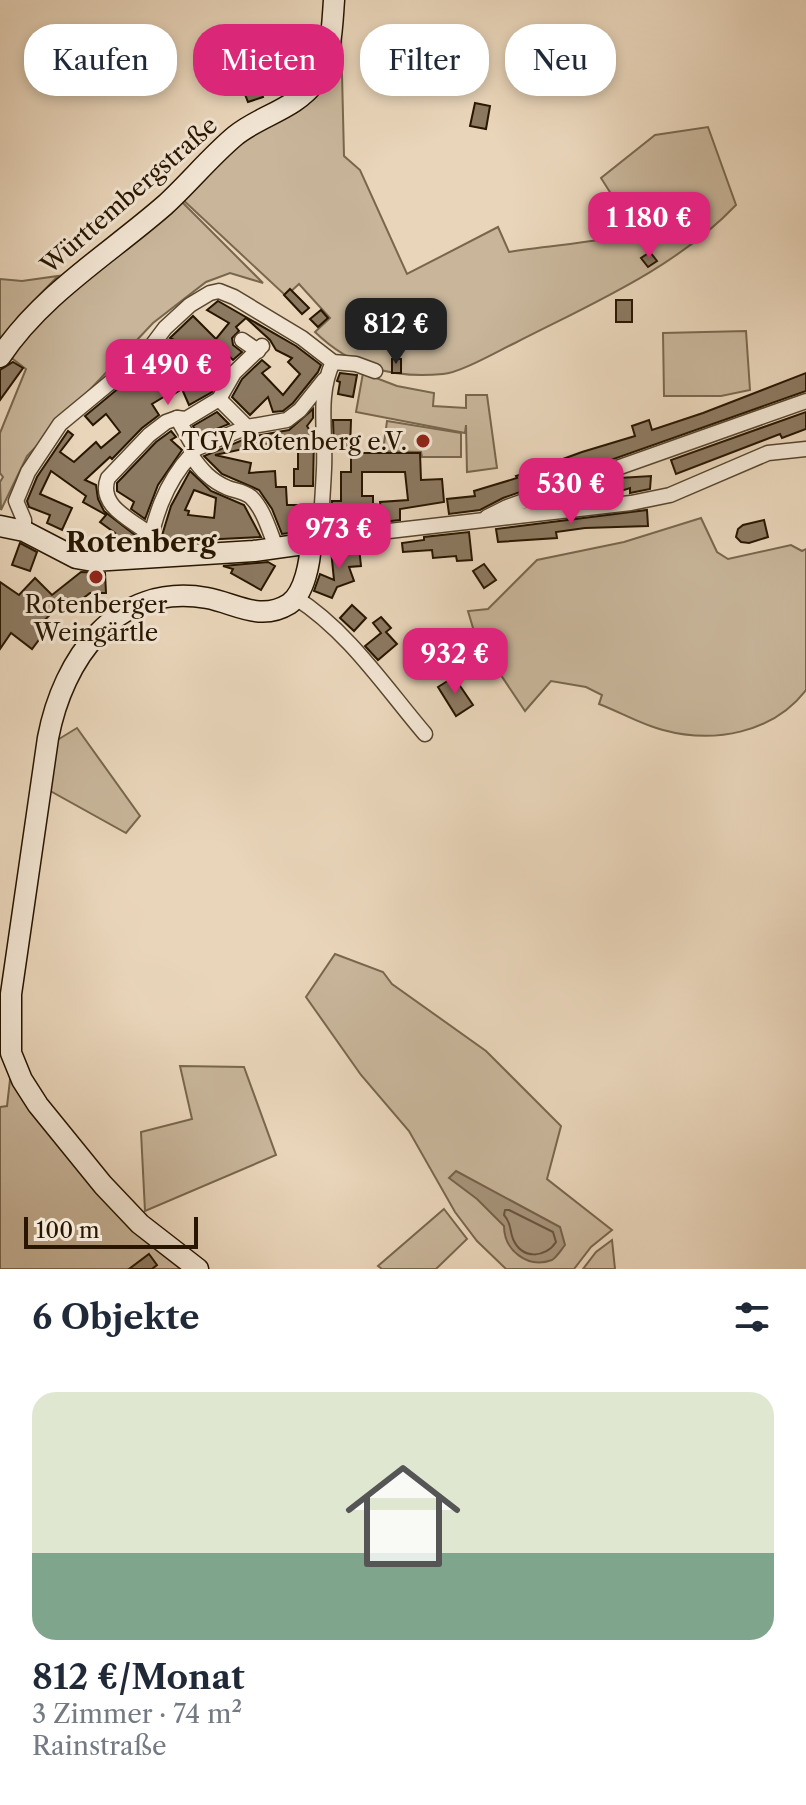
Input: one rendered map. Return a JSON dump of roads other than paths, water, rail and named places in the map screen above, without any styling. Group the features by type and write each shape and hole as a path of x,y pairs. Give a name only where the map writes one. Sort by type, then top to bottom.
{"street":[{"name":"Württembergstraße","path":"0,357 16,334 41,308 165,204 236,135 259,119 292,104 315,84 328,53 334,0"},
{"path":"24,531 24,520 16,501 28,472 60,424 149,349 165,328 190,305 219,291 302,338 333,362 356,364 375,371"},
{"path":"151,535 115,508 107,499 105,484 149,435 177,418 186,419 219,399 234,373 260,348 242,340"},
{"path":"149,349 168,349 183,354"},
{"path":"146,557 170,481 193,452 247,427 287,420 300,410 325,379 333,362"},
{"path":"198,1269 140,1224 122,1205 55,1127 22,1080 11,1053 9,1025 22,912 54,705 70,670 93,637 127,610 149,600 206,598 262,612 286,606 296,598 316,541 325,379"},
{"path":"219,399 247,427"},
{"path":"478,521 507,507 806,401"},
{"path":"177,418 203,472 253,499 276,547"},
{"path":"0,526 24,531 76,558 93,561 254,551 631,503 670,495 768,453 806,449"},
{"path":"296,598 346,640 425,734"}],"water":[{"path":"456,1171 560,1227 565,1245 552,1260 526,1260 508,1243 504,1226 477,1199 449,1178"}],"place":[{"name":"TGV Rotenberg e.V.","path":"423,441"},
{"name":"Rotenberger Weingärtle","path":"96,577"}],"district":[{"name":"Rotenberg","path":"141,542"}]}
